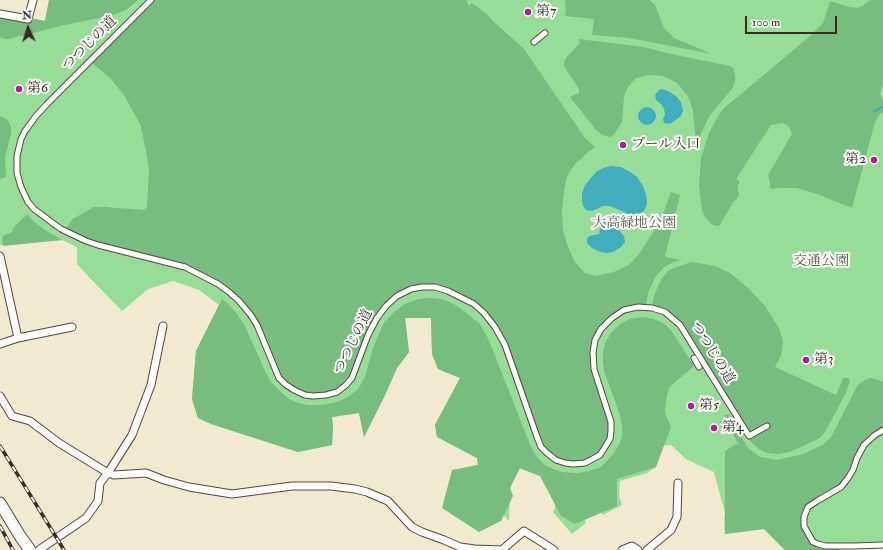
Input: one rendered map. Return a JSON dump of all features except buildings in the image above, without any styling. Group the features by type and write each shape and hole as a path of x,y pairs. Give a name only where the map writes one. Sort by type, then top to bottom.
{"main road":[{"path":"0,503 30,550"}],"street":[{"path":"0,14 28,19 33,0"},
{"name":"つつじの道","path":"151,0 47,104 25,131 17,156 17,173 21,187 28,202 34,209 61,229 92,243 185,266 218,284 229,292 250,314 257,326 279,378 285,384 305,395 326,395 337,392 352,378 368,335 377,318 386,306 397,296 411,289 435,287 448,291 474,304 484,313 495,327 505,345 541,447 556,460 573,464 585,463 600,455 610,439 611,422 594,369 593,353 595,340 601,329 612,318 624,310 638,307 652,308 665,312 680,325 749,436 767,426"},
{"path":"534,42 545,33"},
{"path":"0,256 18,338"},
{"path":"39,550 86,518 98,501 100,483 132,435 151,385 162,326"},
{"path":"0,344 18,338 72,327"},
{"path":"694,358 699,367"},
{"path":"0,396 12,416 30,421 59,443 108,473 114,475 146,473 189,487 232,494 292,486 331,486 355,489 368,492 388,501 412,527 460,547 502,550 524,531 554,550"},
{"path":"883,430 874,435 864,445 853,470 841,487 808,507 804,517 804,526 813,542 818,544 826,546 883,545"},
{"path":"647,550 671,530 677,517 678,483"},
{"path":"622,550 632,546 638,550"}],"green space":[{"name":"大高緑地公園","path":"49,0 883,0 883,547 839,550 785,550 764,529 725,534 725,513 714,472 686,459 671,445 661,446 656,467 647,473 620,481 619,495 622,505 603,515 598,507 583,516 586,523 572,534 553,512 557,503 540,476 518,468 510,488 509,521 500,511 452,470 478,465 477,458 437,437 435,425 460,378 438,369 432,354 431,318 405,318 409,352 397,368 364,437 359,413 332,417 332,445 298,452 211,424 198,418 192,399 196,351 219,305 199,290 173,281 148,289 122,311 77,264 77,247 62,240 0,245 0,16 30,18 45,21"},
{"path":"49,0 138,0 126,10 110,16 69,24 9,39 0,37 0,16 30,18 45,21"},
{"path":"151,0 467,0 468,6 472,3 487,14 524,49 585,138 595,147 575,164 567,176 562,211 563,230 568,247 575,262 585,273 595,276 614,272 629,265 639,254 660,222 671,192 680,195 665,257 681,260 664,267 656,276 648,293 646,308 624,310 601,329 593,353 611,431 600,455 585,463 556,460 541,447 501,337 474,304 448,291 422,287 397,297 377,318 352,378 337,392 305,395 279,378 257,325 239,301 194,271 98,245 64,231 73,219 94,207 144,210 147,207 149,171 140,124 124,95 111,79 90,61"},
{"path":"565,0 650,0 655,5 664,28 674,38 712,54 629,38 592,35 594,19 565,16"},
{"path":"870,0 883,0 883,84 880,94 883,100 883,112 879,115 875,122 852,208 817,194 796,188 772,189 770,187 768,175 792,134 787,125 782,123 771,125 736,179 740,182 738,185 739,195 736,200 719,226 711,224 702,211 699,185 701,158 709,133 723,109 809,37 823,23 830,1 849,7 858,8"},
{"path":"579,39 644,47 730,66 733,68 735,83 732,89 709,117 696,144 693,110 688,96 677,83 663,76 650,75 636,78 628,87 624,96 622,122 614,134 610,137 603,135 596,130 570,97 579,93 579,89 564,66 565,59 580,43"},
{"path":"0,116 9,122 11,134 5,157 6,177 0,179"},
{"path":"27,214 45,230 62,240 3,246 3,236 12,232 13,228"},
{"path":"691,262 715,266 730,273 748,288 765,306 779,328 783,341 781,356 775,367 836,395 843,378 848,378 850,380 846,393 825,432 820,438 790,452 778,454 767,453 759,449 748,439 749,436 680,325 665,312 652,308 654,295 662,278 669,270"},
{"path":"222,299 237,314 245,326 271,382 289,399 298,403 323,405 337,402 348,397 358,389 365,377 373,348 383,324 394,312 405,304 418,299 442,299 454,304 480,324 488,338 531,447 537,457 544,464 562,472 577,473 601,467 613,454 622,437 620,415 604,371 603,362 605,343 611,333 619,325 629,319 643,317 654,319 663,323 671,330 694,365 669,388 665,411 671,427 656,467 617,479 617,506 575,524 561,516 540,476 520,468 510,488 513,496 501,521 479,532 442,508 452,470 478,465 477,458 437,437 435,425 460,378 438,369 432,354 431,318 405,318 409,352 397,368 364,437 359,413 332,417 332,445 298,452 211,424 198,418 192,399 196,351"},
{"path":"870,378 883,382 883,430 864,445 853,470 841,487 809,507 804,526 818,544 837,547 839,550 785,550 764,529 725,534 725,451 736,444 739,446 724,416 728,414 748,448 760,457 777,460 803,454 824,444 831,437 857,386 861,382"}],"water":[{"path":"661,89 676,96 681,102 683,111 681,116 670,124 664,123 664,109 656,100 655,95"},
{"path":"647,107 653,110 656,116 653,122 647,125 641,122 638,116 641,110"},
{"path":"611,166 621,167 637,177 646,194 647,204 644,211 636,215 631,215 610,206 603,206 592,211 586,210 583,206 582,193 585,185 596,172"},
{"path":"604,217 614,219 617,228 624,236 625,242 621,247 613,252 606,253 598,251 587,243 589,236 599,234"}],"waterway":[{"path":"874,111 883,107"}],"railway":[{"path":"0,446 64,550"},
{"path":"0,526 13,550"}],"place":[{"name":"第7","path":"528,12"},
{"name":"第6","path":"19,89"},
{"name":"プール入口","path":"623,145"},
{"name":"第2","path":"874,160"},
{"name":"第3","path":"806,360"},
{"name":"第5","path":"691,406"},
{"name":"第4","path":"714,428"}],"park label":[{"name":"交通公園","path":"821,262"}]}
